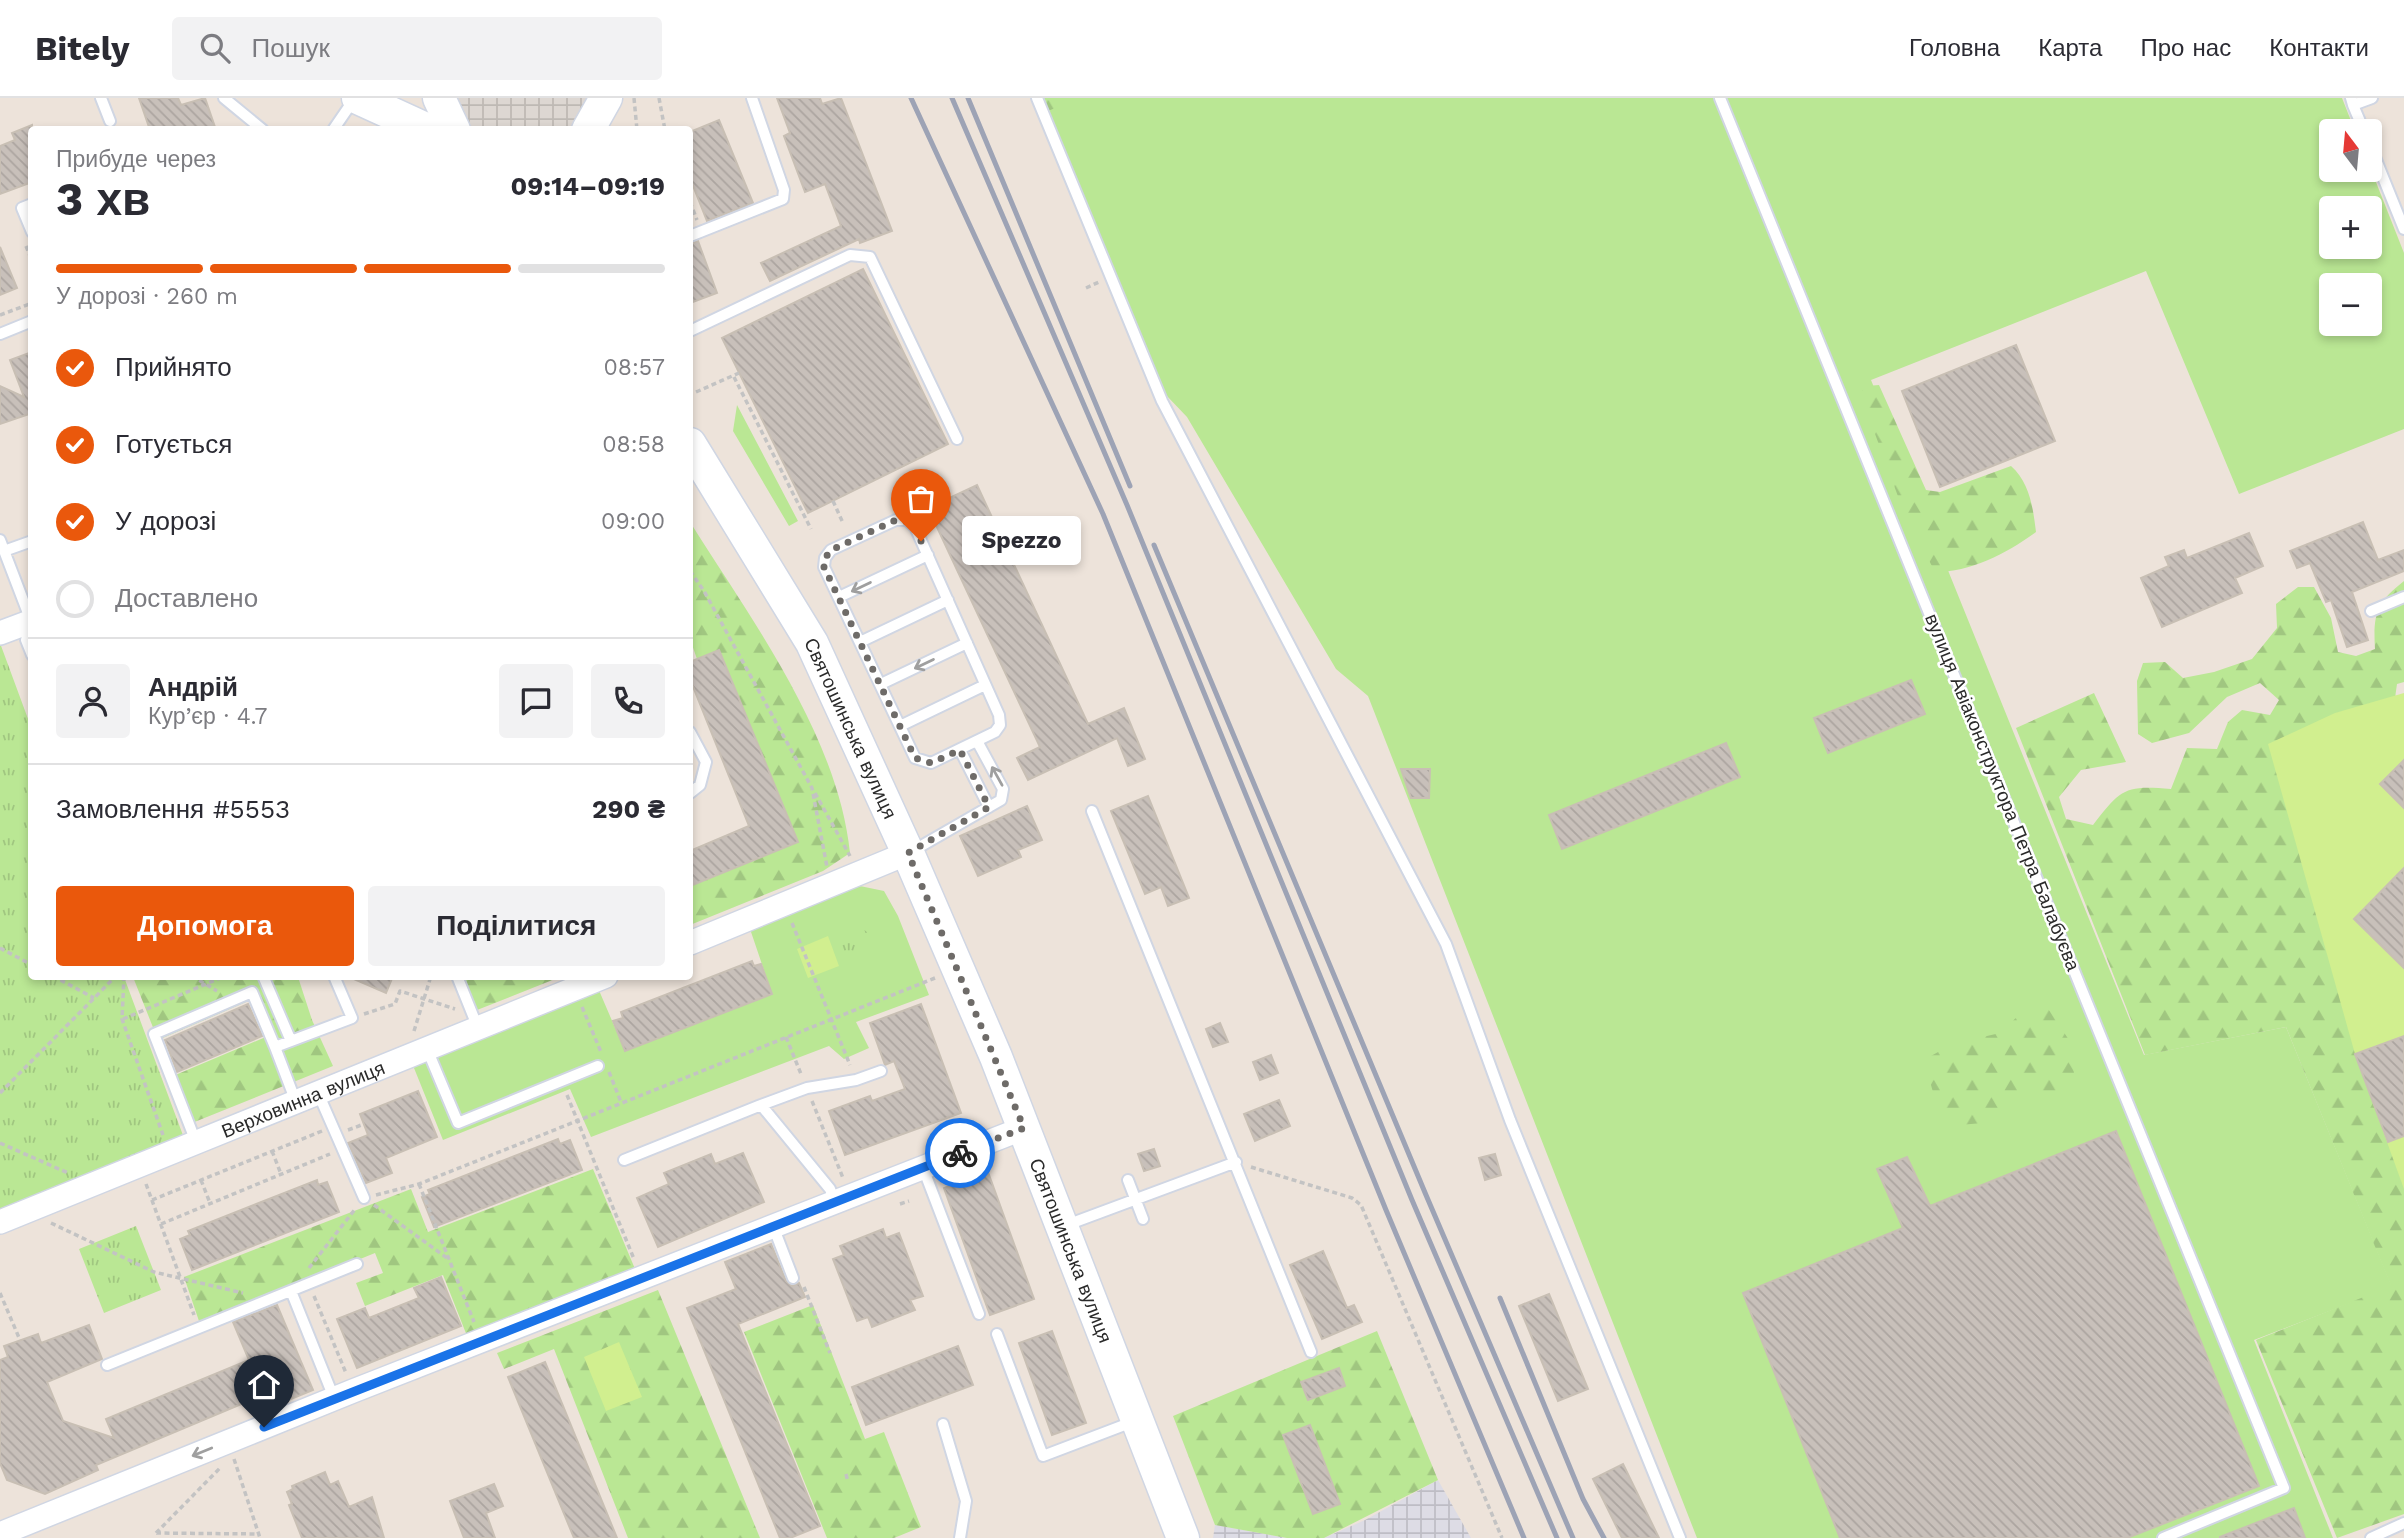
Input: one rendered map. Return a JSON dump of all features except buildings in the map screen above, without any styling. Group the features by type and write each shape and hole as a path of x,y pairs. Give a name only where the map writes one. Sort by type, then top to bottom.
{"main road":[{"path":"357,98 419,126"},
{"path":"439,98 452,126"},
{"path":"590,126 606,98"},
{"path":"615,98 618,126"},
{"name":"Святошинська вулиця","path":"693,449 812,643 908,853 1024,1128 1184,1538"}],"street":[{"path":"0,633 28,622"},
{"path":"693,942 908,853"},
{"name":"Верховинна вулиця","path":"0,1222 318,1093 419,1044 475,1021 594,980"},
{"path":"13,1533 334,1398 773,1226 840,1193 923,1168 1024,1128"}],"lane":[{"path":"102,98 110,121"},
{"path":"224,98 258,126"},
{"path":"337,126 357,98"},
{"path":"693,235 783,199 784,190 752,98"},
{"path":"1037,98 1162,401 1446,944 1510,1120 1680,1538"},
{"name":"вулиця Авіаконструктора Петра Балабуєва","path":"1720,98 2284,1488 2163,1538"},
{"path":"2359,119 2352,102 2372,98"},
{"path":"2382,175 2404,229"},
{"path":"28,206 22,208 28,222"},
{"path":"693,330 850,255 870,257 957,439"},
{"path":"0,334 28,323"},
{"path":"896,520 906,520 915,527 928,555 999,715 1000,724 995,732 931,763 920,762 900,726 824,567 825,558 831,550 896,520"},
{"path":"28,542 2,545 28,613"},
{"path":"839,597 928,555"},
{"path":"2371,611 2404,597"},
{"path":"860,642 948,600"},
{"path":"881,684 967,643"},
{"path":"900,726 985,685"},
{"path":"693,738 706,762 700,785 693,791"},
{"path":"908,853 1001,800 1003,789 977,741"},
{"path":"960,750 989,807"},
{"path":"1092,811 1311,1352"},
{"path":"265,980 291,1041"},
{"path":"275,1047 352,1018 336,980"},
{"path":"459,980 475,1021"},
{"path":"196,1142 154,1034 252,992 296,1102"},
{"path":"419,1044 458,1123 598,1066"},
{"path":"624,1160 807,1088 856,1080 881,1071"},
{"path":"318,1093 364,1198"},
{"path":"761,1105 830,1189 840,1193"},
{"path":"1061,1227 1236,1162"},
{"path":"923,1168 979,1314"},
{"path":"1128,1180 1143,1219"},
{"path":"773,1226 793,1278"},
{"path":"107,1365 357,1264"},
{"path":"291,1291 334,1398"},
{"path":"997,1334 1043,1456 1137,1420"},
{"path":"943,1424 967,1501 960,1538"},
{"path":"2371,1538 2404,1522"}],"path":[{"path":"634,98 637,126"},
{"path":"659,98 664,126"},
{"path":"0,315 28,304"},
{"path":"696,392 739,373"},
{"path":"734,377 811,528"},
{"path":"833,501 843,523"},
{"path":"693,575 853,862"},
{"path":"812,788 828,872"},
{"path":"791,920 856,1080"},
{"path":"0,948 28,963"},
{"path":"348,1378 304,1273 364,1198 419,1184 935,978"},
{"path":"60,980 94,998"},
{"path":"0,1093 112,980"},
{"path":"124,980 122,1019 165,1140"},
{"path":"197,980 235,1000"},
{"path":"122,1019 216,980"},
{"path":"419,1044 424,999 430,980"},
{"path":"352,1018 395,1004 401,991 475,1021"},
{"path":"786,1037 807,1088 840,1193"},
{"path":"562,1081 636,1265"},
{"path":"152,1200 326,1129"},
{"path":"0,1143 76,1177"},
{"path":"161,1224 342,1149"},
{"path":"272,1151 281,1174"},
{"path":"1236,1162 1352,1198 1361,1205 1502,1538"},
{"path":"201,1180 210,1203"},
{"path":"145,1182 199,1328"},
{"path":"419,1184 476,1328"},
{"path":"364,1198 449,1259"},
{"path":"900,1204 909,1201"},
{"path":"49,1222 154,1272 225,1287 265,1301"},
{"path":"0,1293 20,1340"},
{"path":"822,1332 830,1353"},
{"path":"233,1456 260,1536 169,1533 156,1533 233,1456"},
{"path":"846,1474 848,1482"}],"shaded area":[{"path":"452,98 600,98 583,126 466,126"},
{"path":"1438,1480 1471,1538 1324,1538 1365,1520"},
{"path":"1216,1525 1287,1538 1213,1538"}],"green space":[{"path":"1042,98 2342,98 2350,119 2319,119 2319,182 2376,182 2381,196 2319,196 2319,259 2382,259 2382,197 2404,253 2404,429 2239,494 2146,271 1871,380 2144,1055 2286,1027 2392,1287 2254,1340 2333,1538 1697,1538 1368,696 1336,669 1187,417 1166,395"},
{"path":"1042,98 1066,98 1067,103 1048,111"},
{"path":"1879,385 1926,490 1940,492 2011,466 2026,488 2036,532 1988,560 1962,569 1935,572 1903,510 1860,393 1867,386"},
{"path":"737,405 798,521 789,526 733,431"},
{"path":"693,527 764,639 810,722 829,766 842,809 850,853 823,871 693,924 693,885 798,842 719,650 697,659 693,648"},
{"path":"2404,581 2404,682 2397,684 2394,705 2404,976 2404,1514 2337,1538 2256,1340 2391,1286 2286,1027 2145,1055 2016,728 2094,693 2126,762 2081,770 2059,797 2066,819 2093,825 2110,804 2125,792 2143,788 2171,789 2187,748 2217,749 2228,722 2242,710 2270,715 2279,700 2260,683 2227,697 2189,733 2152,743 2138,734 2137,681 2143,663 2165,662 2183,678 2214,672 2252,659 2277,628 2276,604 2298,587 2314,587 2331,618 2338,652 2356,656 2375,649 2378,610 2387,596"},
{"path":"0,643 28,719 28,980 125,980 184,1138 0,1213"},
{"path":"2404,693 2404,1189 2355,1054 2268,744 2335,713"},
{"path":"855,885 884,891 898,916 929,995 856,1022 869,1048 844,1059 829,1046 591,1137 570,1089 443,1140 412,1063 598,988 625,1051 772,994 749,926"},
{"path":"856,928 868,933 873,945 868,957 856,962 844,957 839,945 844,933"},
{"path":"828,936 839,966 808,978 797,949"},
{"path":"134,980 299,980 312,1020 333,1066 192,1123 173,1076 268,1036 253,999 158,1040"},
{"path":"459,980 552,980 472,1012"},
{"path":"2047,1007 2071,1043 2075,1084 2053,1097 2026,1097 2008,1111 1983,1123 1959,1125 1938,1110 1924,1060 1952,1044 2000,1033 2019,1015 2032,1008"},
{"path":"593,1169 638,1276 469,1341 443,1275 365,1306 356,1283 383,1273 375,1253 200,1324 184,1277 411,1189 428,1232"},
{"path":"136,1226 161,1290 104,1313 79,1249"},
{"path":"658,1290 760,1538 628,1538 554,1349 504,1369 497,1353"},
{"path":"813,1305 865,1439 884,1432 921,1527 894,1538 827,1538 744,1332"},
{"path":"1377,1331 1438,1480 1324,1538 1287,1538 1215,1525 1173,1416"},
{"path":"619,1342 642,1397 606,1411 584,1357"}],"railway":[{"path":"911,98 1103,514 1386,1210 1524,1538"},
{"path":"952,98 1127,505 1412,1200 1557,1538"},
{"path":"968,98 1130,486"},
{"path":"1154,545 1573,1538"},
{"path":"1500,1298 1583,1499 1604,1538"}],"way so far":[{"path":"921,541 915,527 906,520 896,520 831,550 825,558 824,567 915,758 920,762 931,763 960,750 989,807 908,853 1024,1128 960,1153"}],"place":[{"name":"Spezzo","path":"921,541"}],"route":[{"path":"264,1427 960,1153"}]}
